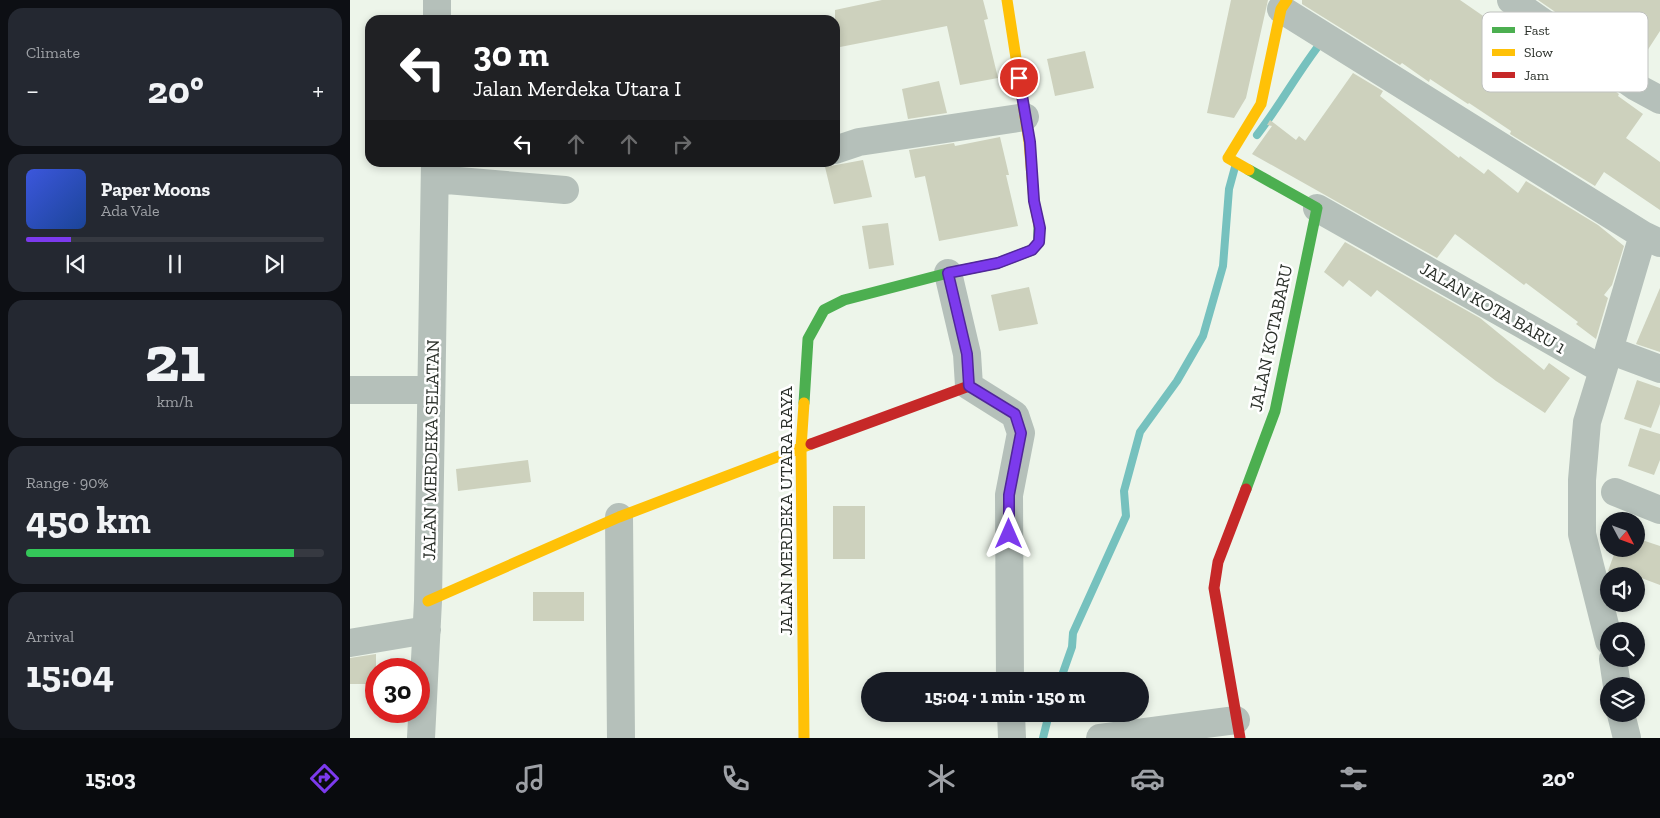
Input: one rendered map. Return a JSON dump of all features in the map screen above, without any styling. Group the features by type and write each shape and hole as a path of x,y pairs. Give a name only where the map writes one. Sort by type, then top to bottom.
{"street":[{"path":"437,0 437,15"},
{"name":"JALAN MERDEKA UTARA RAYA","path":"804,738 801,448 808,338 824,310 844,300 948,273 998,263 1032,250 1039,242 1040,228 1034,201 1030,142 1007,0"},
{"path":"1511,0 1529,12"},
{"path":"1317,208 1228,158 1261,104 1284,5 1322,36 1652,239 1606,360 1587,422 1582,480 1582,534 1604,622"},
{"path":"1648,90 1659,97"},
{"path":"840,148 859,142 1025,117"},
{"path":"435,171 565,190"},
{"name":"JALAN MERDEKA SELATAN","path":"421,738 428,601 435,171"},
{"name":"JALAN KOTA BARU 1","path":"1317,208 1606,360 1660,369"},
{"name":"JALAN KOTABARU","path":"1238,729 1214,588 1218,562 1275,410 1317,208"},
{"path":"948,273 967,354 969,386"},
{"path":"428,601 618,517 904,408 969,386"},
{"path":"969,386 1015,414 1021,433 1009,495 1010,672"},
{"path":"350,390 432,390"},
{"path":"1615,492 1660,510"},
{"path":"618,517 621,738"},
{"path":"350,643 427,630"},
{"path":"1011,722 1012,738"},
{"path":"1624,722 1627,738"},
{"path":"1100,738 1238,729"}],"building":[{"path":"882,0 983,0 988,19 984,20 998,78 960,85 947,26 840,47 840,15 835,15 835,10"},
{"path":"1231,0 1268,0 1246,98 1234,118 1207,113"},
{"path":"1302,0 1460,0 1482,15 1482,92 1616,92 1619,94 1618,96 1643,114 1626,138 1660,162 1660,210 1604,172 1595,186 1510,134 1511,131 1469,103 1430,79 1429,82 1402,63 1400,65 1302,4"},
{"path":"1538,0 1660,0 1660,31 1648,50 1648,12 1555,12"},
{"path":"1085,51 1094,88 1055,96 1047,59"},
{"path":"1353,73 1383,91 1380,96 1459,158 1460,156 1484,174 1488,169 1518,193 1526,181 1598,225 1624,246 1612,285 1604,295 1608,298 1596,339 1576,324 1578,322 1526,283 1524,285 1455,234 1437,258 1252,154 1272,126 1267,125 1270,120 1296,140 1299,136 1305,141"},
{"path":"939,81 947,113 908,119 902,89"},
{"path":"1000,137 1009,175 1006,175 1018,226 939,241 925,176 915,178 909,150 954,143 955,146"},
{"path":"863,160 872,197 834,204 825,167 840,167 840,164"},
{"path":"888,223 894,265 869,269 862,226"},
{"path":"1345,242 1480,318 1544,370 1549,363 1570,378 1545,413 1496,381 1377,290 1371,297 1349,280 1343,287 1324,272"},
{"path":"1029,287 1038,324 999,331 991,295"},
{"path":"1660,288 1660,352 1636,344"},
{"path":"1637,380 1660,388 1660,404 1651,428 1624,419"},
{"path":"1640,428 1660,434 1660,460 1654,475 1628,466"},
{"path":"528,460 531,482 458,491 456,469"},
{"path":"833,506 865,506 865,559 833,559"},
{"path":"1645,541 1660,546 1660,585 1645,579 1645,567 1609,567 1613,558 1645,558"},
{"path":"533,592 584,592 584,621 533,621"},
{"path":"376,654 376,658 365,658 365,684 350,684 350,658"}],"waterway":[{"path":"1257,135 1323,40"},
{"path":"1063,672 1072,647 1073,633 1126,516 1124,491 1140,432 1177,381 1203,336 1223,266 1229,189 1235,167"},
{"path":"1043,738 1047,722"}],"traffic: fast":[{"path":"1246,489 1275,411 1317,208 1249,170"},
{"path":"804,403 808,339 824,310 844,300 948,273 998,263 1032,250 1039,242 1039,225"}],"traffic: slow":[{"path":"1007,0 1029,142 1034,201 1039,225"},
{"path":"1249,170 1228,158 1261,104 1281,9 1287,0"},
{"path":"804,403 801,448 804,738"},
{"path":"428,601 619,517 811,444"}],"traffic: jam":[{"path":"811,444 969,386"},
{"path":"1240,738 1214,588 1218,562 1246,489"}],"route":[{"path":"1009,534 1009,495 1015,457 1020,444 1019,422 1015,414 969,386 967,354 948,273 998,263 1032,250 1039,242 1040,228 1034,201 1030,142 1019,78"}]}
